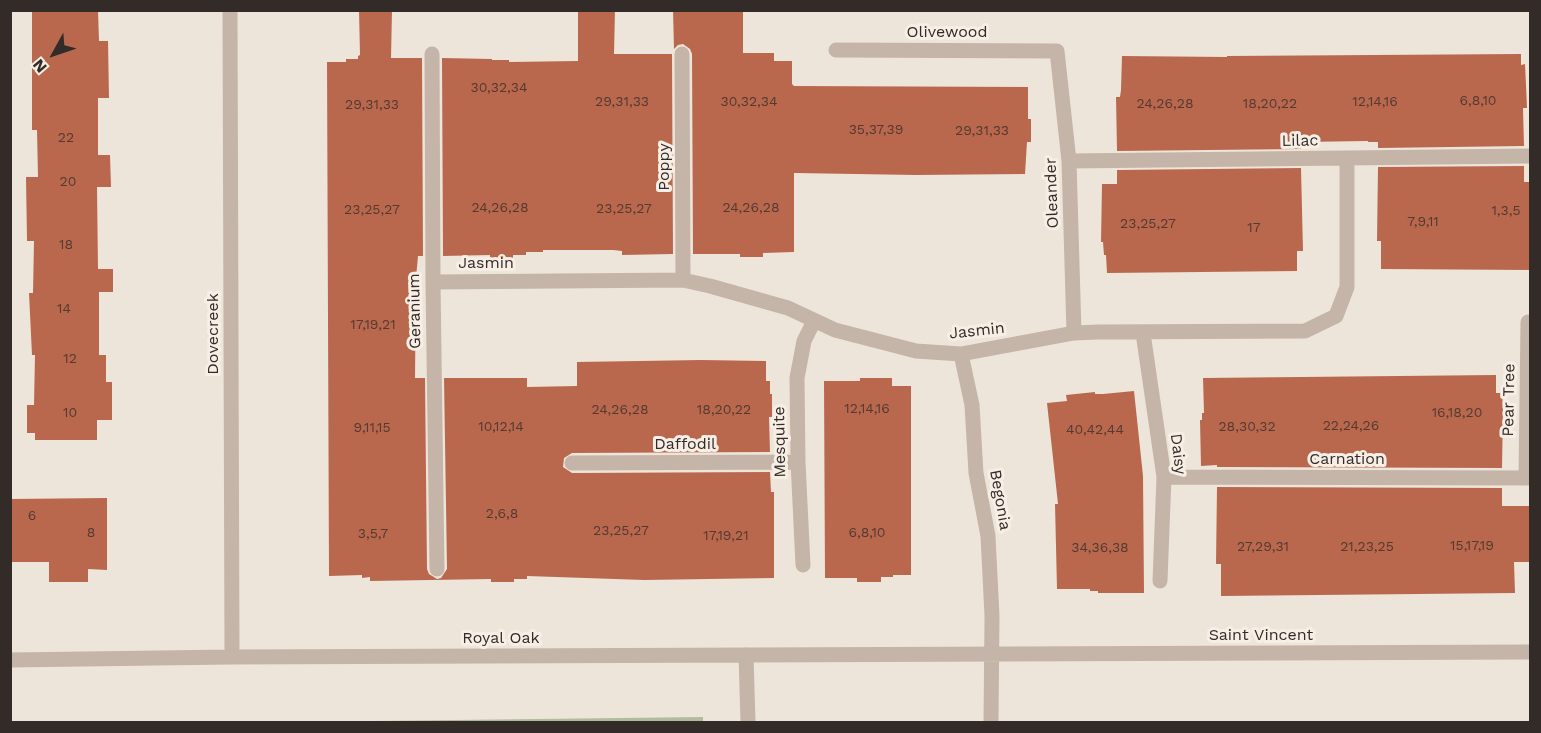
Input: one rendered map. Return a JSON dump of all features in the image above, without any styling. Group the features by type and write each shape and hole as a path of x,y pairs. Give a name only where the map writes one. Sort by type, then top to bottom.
{"street":[{"name":"Dovecreek","path":"230,10 232,657"},
{"name":"Olivewood","path":"836,50 1057,51"},
{"name":"Oleander","path":"1057,51 1069,161 1074,333"},
{"name":"Geranium","path":"432,54 437,569"},
{"name":"Poppy","path":"682,54 683,280"},
{"name":"Lilac","path":"1069,161 1530,156"},
{"name":"Jasmin","path":"433,282 683,280 788,308 835,330 896,347 916,351 961,354 1074,333 1305,331 1336,316 1347,287 1347,158"},
{"name":"Mesquite","path":"803,565 797,378 804,341 814,321"},
{"name":"Pear Tree","path":"1528,322 1528,478"},
{"name":"Daisy","path":"1143,333 1164,477 1160,581"},
{"name":"Begonia","path":"961,354 972,405 976,474 988,536 992,616 991,723"},
{"name":"Daffodil","path":"572,463 798,462"},
{"name":"Carnation","path":"1164,477 1528,478"},
{"name":"Saint Vincent","path":"991,654 1530,652"},
{"name":"Royal Oak","path":"10,660 991,654"},
{"path":"746,655 748,723"}],"green space":[{"path":"703,717 703,722 288,722"}],"building":[{"path":"32,10 98,10 99,41 108,41 109,98 98,98 98,155 110,155 111,187 97,187 98,269 113,269 113,292 99,292 99,355 106,355 106,382 112,382 112,420 97,420 97,440 35,440 35,433 27,433 27,405 34,405 35,355 32,355 29,293 33,293 34,241 27,241 26,177 38,177 37,130 32,130"},
{"path":"359,10 392,10 391,58 422,58 423,256 418,256 416,278 415,378 425,378 427,569 429,574 437,579 441,578 447,569 444,378 527,378 527,387 577,386 577,362 701,360 766,361 766,381 770,381 770,394 772,394 772,417 769,417 770,452 572,453 564,458 563,467 572,473 770,472 771,492 774,492 774,578 644,580 527,576 527,579 514,579 514,582 491,582 491,579 370,581 370,577 362,578 362,575 329,576 327,62 346,62 346,59 358,59 360,55"},
{"path":"578,10 615,10 614,54 672,54 673,254 622,255 622,251 613,250 543,250 543,252 526,252 526,255 513,255 513,258 490,258 490,255 443,256 442,58 509,60 509,62 578,61"},
{"path":"673,10 743,10 743,53 774,53 774,61 792,61 792,84 794,86 1028,87 1031,142 1027,142 1025,174 794,173 794,252 763,253 763,257 740,257 740,254 693,254 692,54 690,49 683,44 674,49"},
{"path":"1521,54 1521,65 1525,64 1527,108 1523,108 1524,146 1378,148 1378,142 1368,141 1301,142 1301,149 1117,151 1116,97 1120,97 1122,56"},
{"path":"1524,166 1524,182 1530,182 1530,270 1381,269 1381,241 1377,241 1378,167"},
{"path":"1301,168 1303,251 1297,251 1297,271 1107,273 1106,255 1104,255 1103,242 1101,242 1102,184 1117,184 1117,170"},
{"path":"1496,375 1496,393 1502,393 1503,408 1502,468 1201,466 1200,420 1204,413 1203,378"},
{"path":"860,378 892,378 892,386 911,386 911,575 881,577 881,582 857,582 857,578 825,578 824,381 860,381"},
{"path":"1134,391 1143,476 1144,593 1098,593 1090,589 1057,589 1055,504 1058,504 1047,403 1067,401 1066,395"},
{"path":"1217,487 1502,488 1502,506 1530,506 1530,562 1514,562 1515,593 1221,596 1221,564 1216,564"},
{"path":"107,498 107,570 88,569 88,582 49,582 49,562 10,562 10,499"}]}
